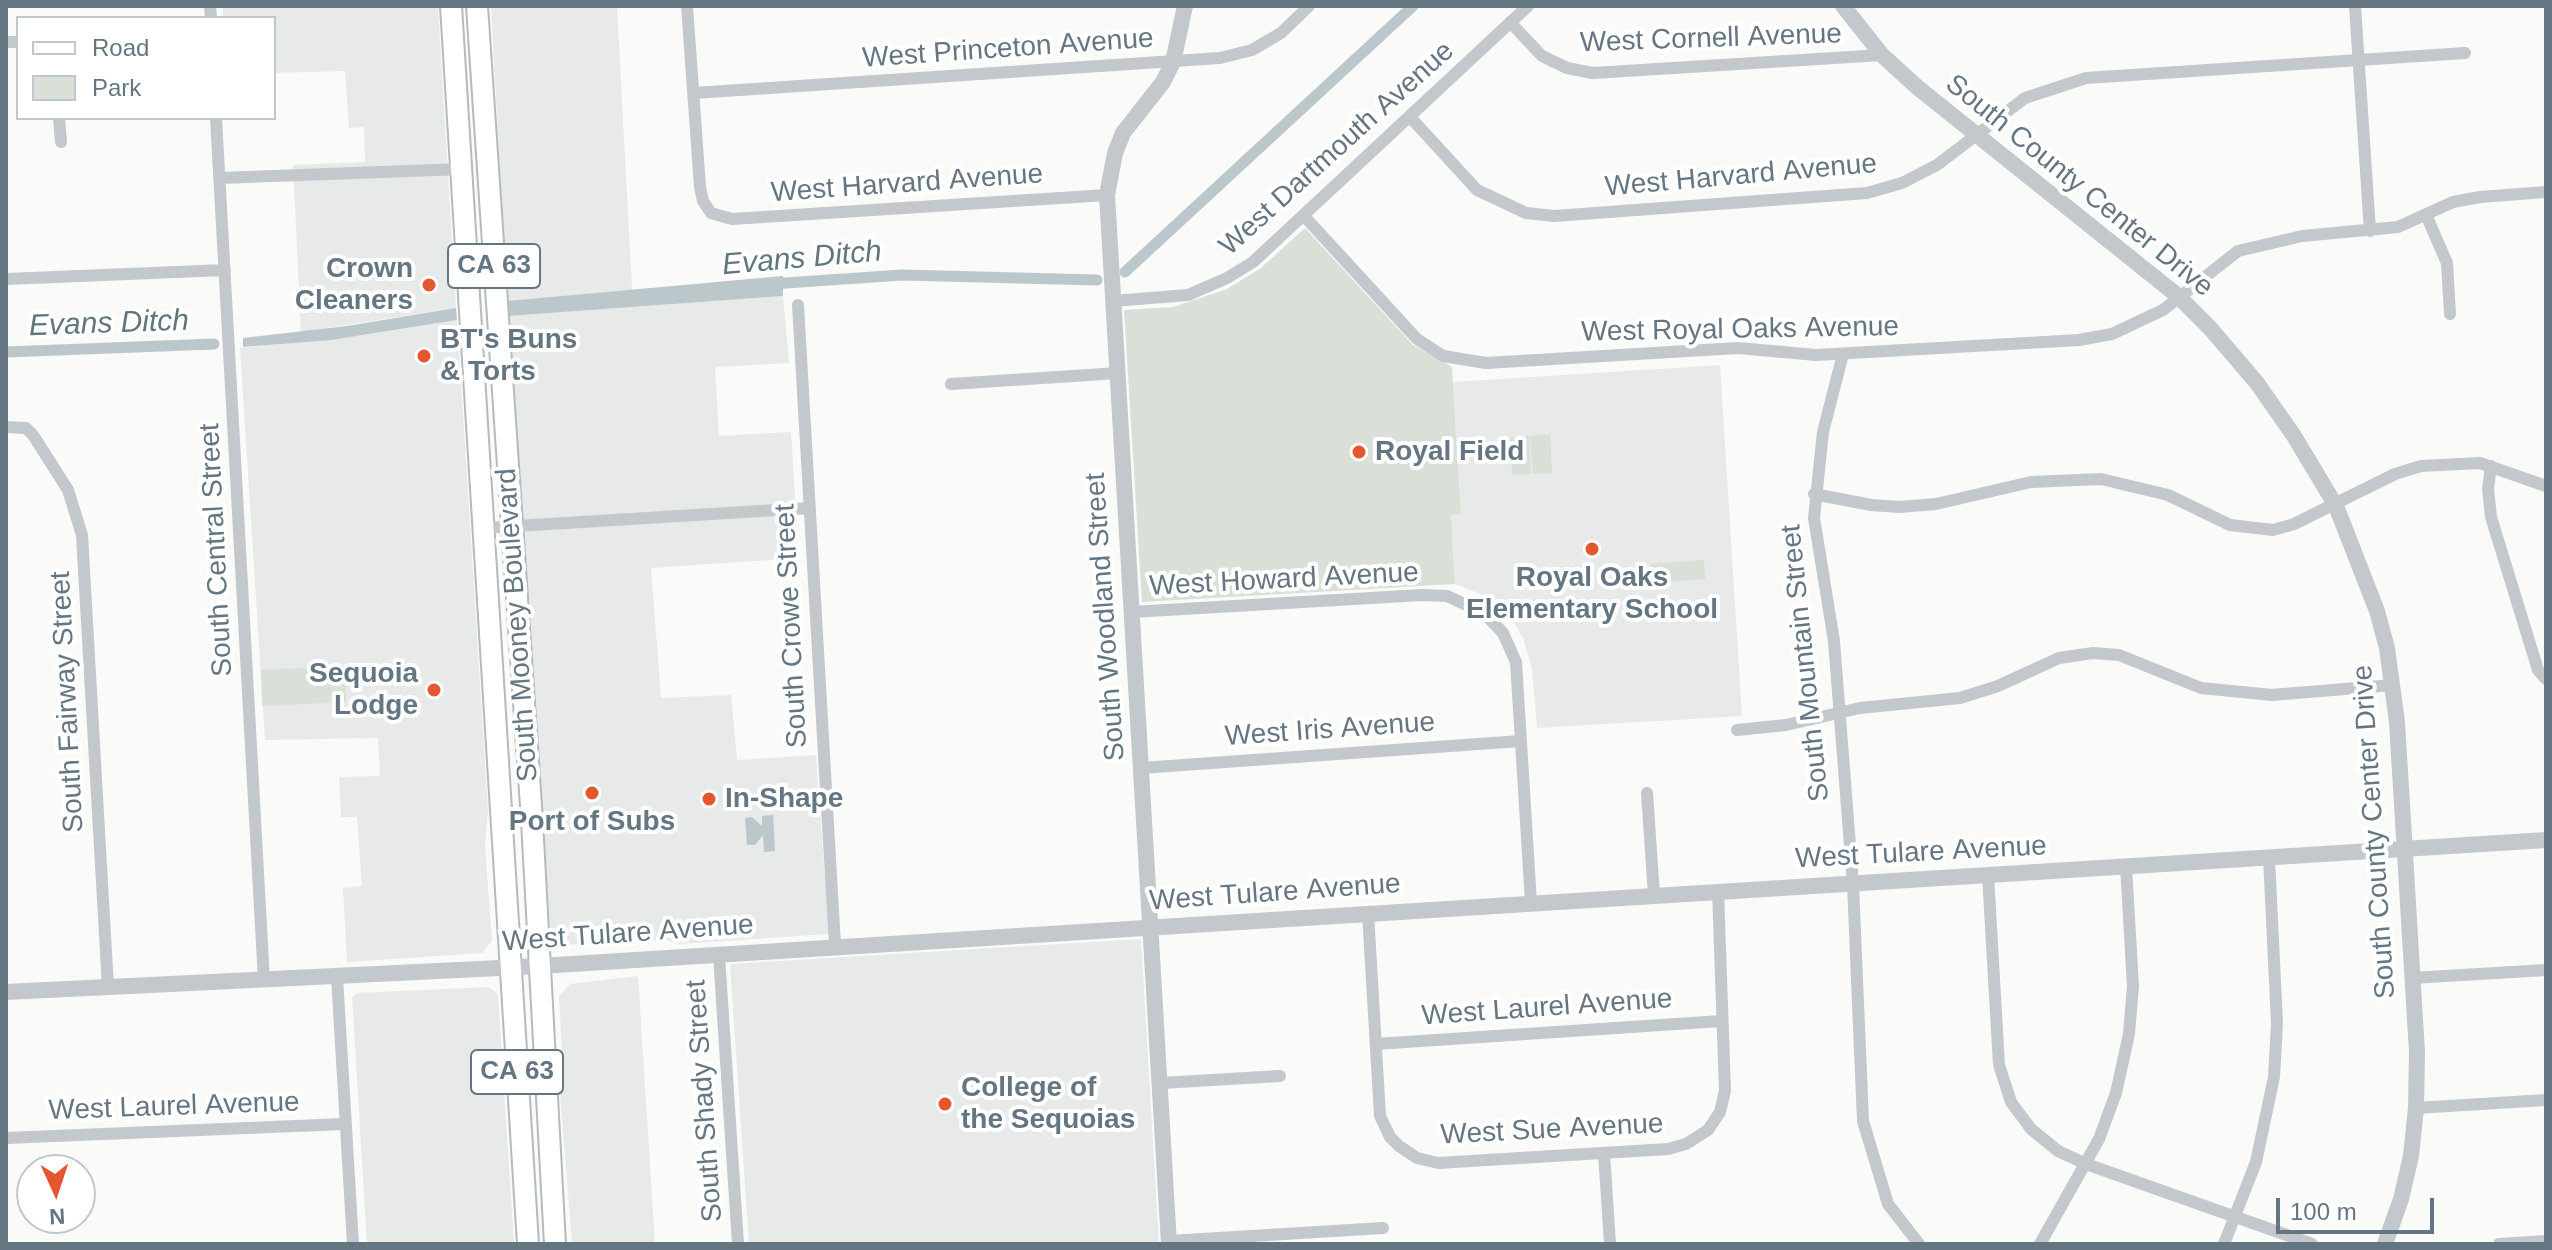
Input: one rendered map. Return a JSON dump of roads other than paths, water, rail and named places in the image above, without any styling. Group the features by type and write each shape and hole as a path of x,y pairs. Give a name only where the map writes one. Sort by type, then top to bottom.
{"main road":[{"path":"454,6 464,38 472,148 488,161"},
{"name":"South Mooney Boulevard","path":"454,6 528,1244"},
{"name":"South Mooney Boulevard","path":"477,6 540,966 555,1244"},
{"path":"462,169 472,171 477,182 482,269 500,365"}],"street":[{"path":"687,6 694,93"},
{"name":"South Woodland Street","path":"1169,1243 1107,195 1115,153 1123,133 1163,82 1173,62 1185,6"},
{"name":"West Princeton Avenue","path":"694,93 1220,58 1252,50 1281,33 1309,6"},
{"name":"West Dartmouth Avenue","path":"1113,301 1168,299 1206,288 1253,262 1528,6"},
{"name":"South County Center Drive","path":"1843,6 1882,55 1975,135 2178,296 2257,383 2294,436 2336,506 2377,611 2393,685 2405,848 2417,1052 2416,1108 2408,1170 2385,1244"},
{"path":"2355,6 2370,231"},
{"name":"West Cornell Avenue","path":"1510,22 1542,56 1567,68 1593,73 1882,55"},
{"name":"West Harvard Avenue","path":"1411,118 1477,190 1526,213 1554,216 1867,193 1902,183 1937,165 2025,98 2086,78 2465,53"},
{"name":"West Harvard Avenue","path":"694,93 703,201 711,213 732,219 1107,195"},
{"path":"59,120 61,142"},
{"name":"South Central Street","path":"216,120 264,980"},
{"path":"220,178 462,169"},
{"name":"West Royal Oaks Avenue","path":"1304,216 1417,339 1435,352 1462,361 1486,363 1738,348 1804,355 2079,340 2112,334 2163,310 2238,251 2302,236 2398,227 2427,217 2453,202 2467,199 2546,192"},
{"path":"2427,217 2436,231 2447,263 2450,314"},
{"path":"6,279 225,270"},
{"name":"South Crowe Street","path":"798,305 835,945"},
{"name":"South Mountain Street","path":"1843,354 1823,432 1814,494 1818,557 1834,641 1853,884 1863,1121 1888,1204 1919,1244"},
{"path":"951,384 1118,373"},
{"name":"South Fairway Street","path":"6,427 26,428 62,479 73,501 82,535 108,987"},
{"path":"1814,494 1899,507 1936,504 2031,482 2101,479 2168,495 2230,525 2250,530 2273,530 2336,506 2395,474 2421,466 2453,462 2491,466 2546,486"},
{"path":"2491,466 2488,489 2491,517 2538,670 2546,679"},
{"path":"484,528 809,508"},
{"name":"West Howard Avenue","path":"1132,612 1447,596 1484,613 1503,633 1516,662 1521,741"},
{"path":"1737,730 1786,725 1839,711 1960,698 1998,686 2059,658 2093,653 2119,655 2201,688 2272,695 2393,685"},
{"path":"1521,741 1531,903"},
{"name":"West Iris Avenue","path":"1141,768 1521,741"},
{"path":"1647,793 1654,895"},
{"name":"West Tulare Avenue","path":"6,992 511,968 835,945 2546,840"},
{"path":"2224,1244 2256,1162 2274,1077 2277,1023 2269,858"},
{"path":"2040,1244 2086,1164 2116,1093 2129,1034 2133,986 2126,866"},
{"path":"1988,875 1999,1065 2011,1102 2031,1129 2058,1151 2086,1164 2312,1244"},
{"path":"1718,891 1721,1021"},
{"path":"1368,913 1376,1044"},
{"name":"South Shady Street","path":"719,955 738,1244"},
{"path":"2412,978 2546,970"},
{"path":"337,977 353,1244"},
{"name":"West Laurel Avenue","path":"1376,1044 1721,1021"},
{"name":"West Sue Avenue","path":"1376,1044 1380,1116 1390,1137 1417,1158 1438,1163 1668,1149 1686,1144 1708,1130 1720,1112 1725,1091 1721,1021"},
{"path":"1161,1083 1280,1076"},
{"path":"2416,1108 2546,1100"},
{"name":"West Laurel Avenue","path":"6,1138 344,1124"},
{"path":"1604,1153 1610,1244"},
{"path":"1169,1243 1383,1228"},
{"path":"2499,1244 2546,1241"}],"waterway":[{"name":"Evans Ditch","path":"1125,272 1413,6"},
{"name":"Evans Ditch","path":"771,284 902,275 1097,280"},
{"name":"Evans Ditch","path":"6,352 214,344"}],"place":[{"name":"Crown Cleaners","path":"429,285"},
{"name":"BT's Buns & Torts","path":"424,356"},
{"name":"Royal Field","path":"1359,452"},
{"name":"Royal Oaks Elementary School","path":"1592,549"},
{"name":"Sequoia Lodge","path":"434,690"},
{"name":"Port of Subs","path":"592,793"},
{"name":"In-Shape","path":"709,799"},
{"name":"College of the Sequoias","path":"945,1104"}]}
